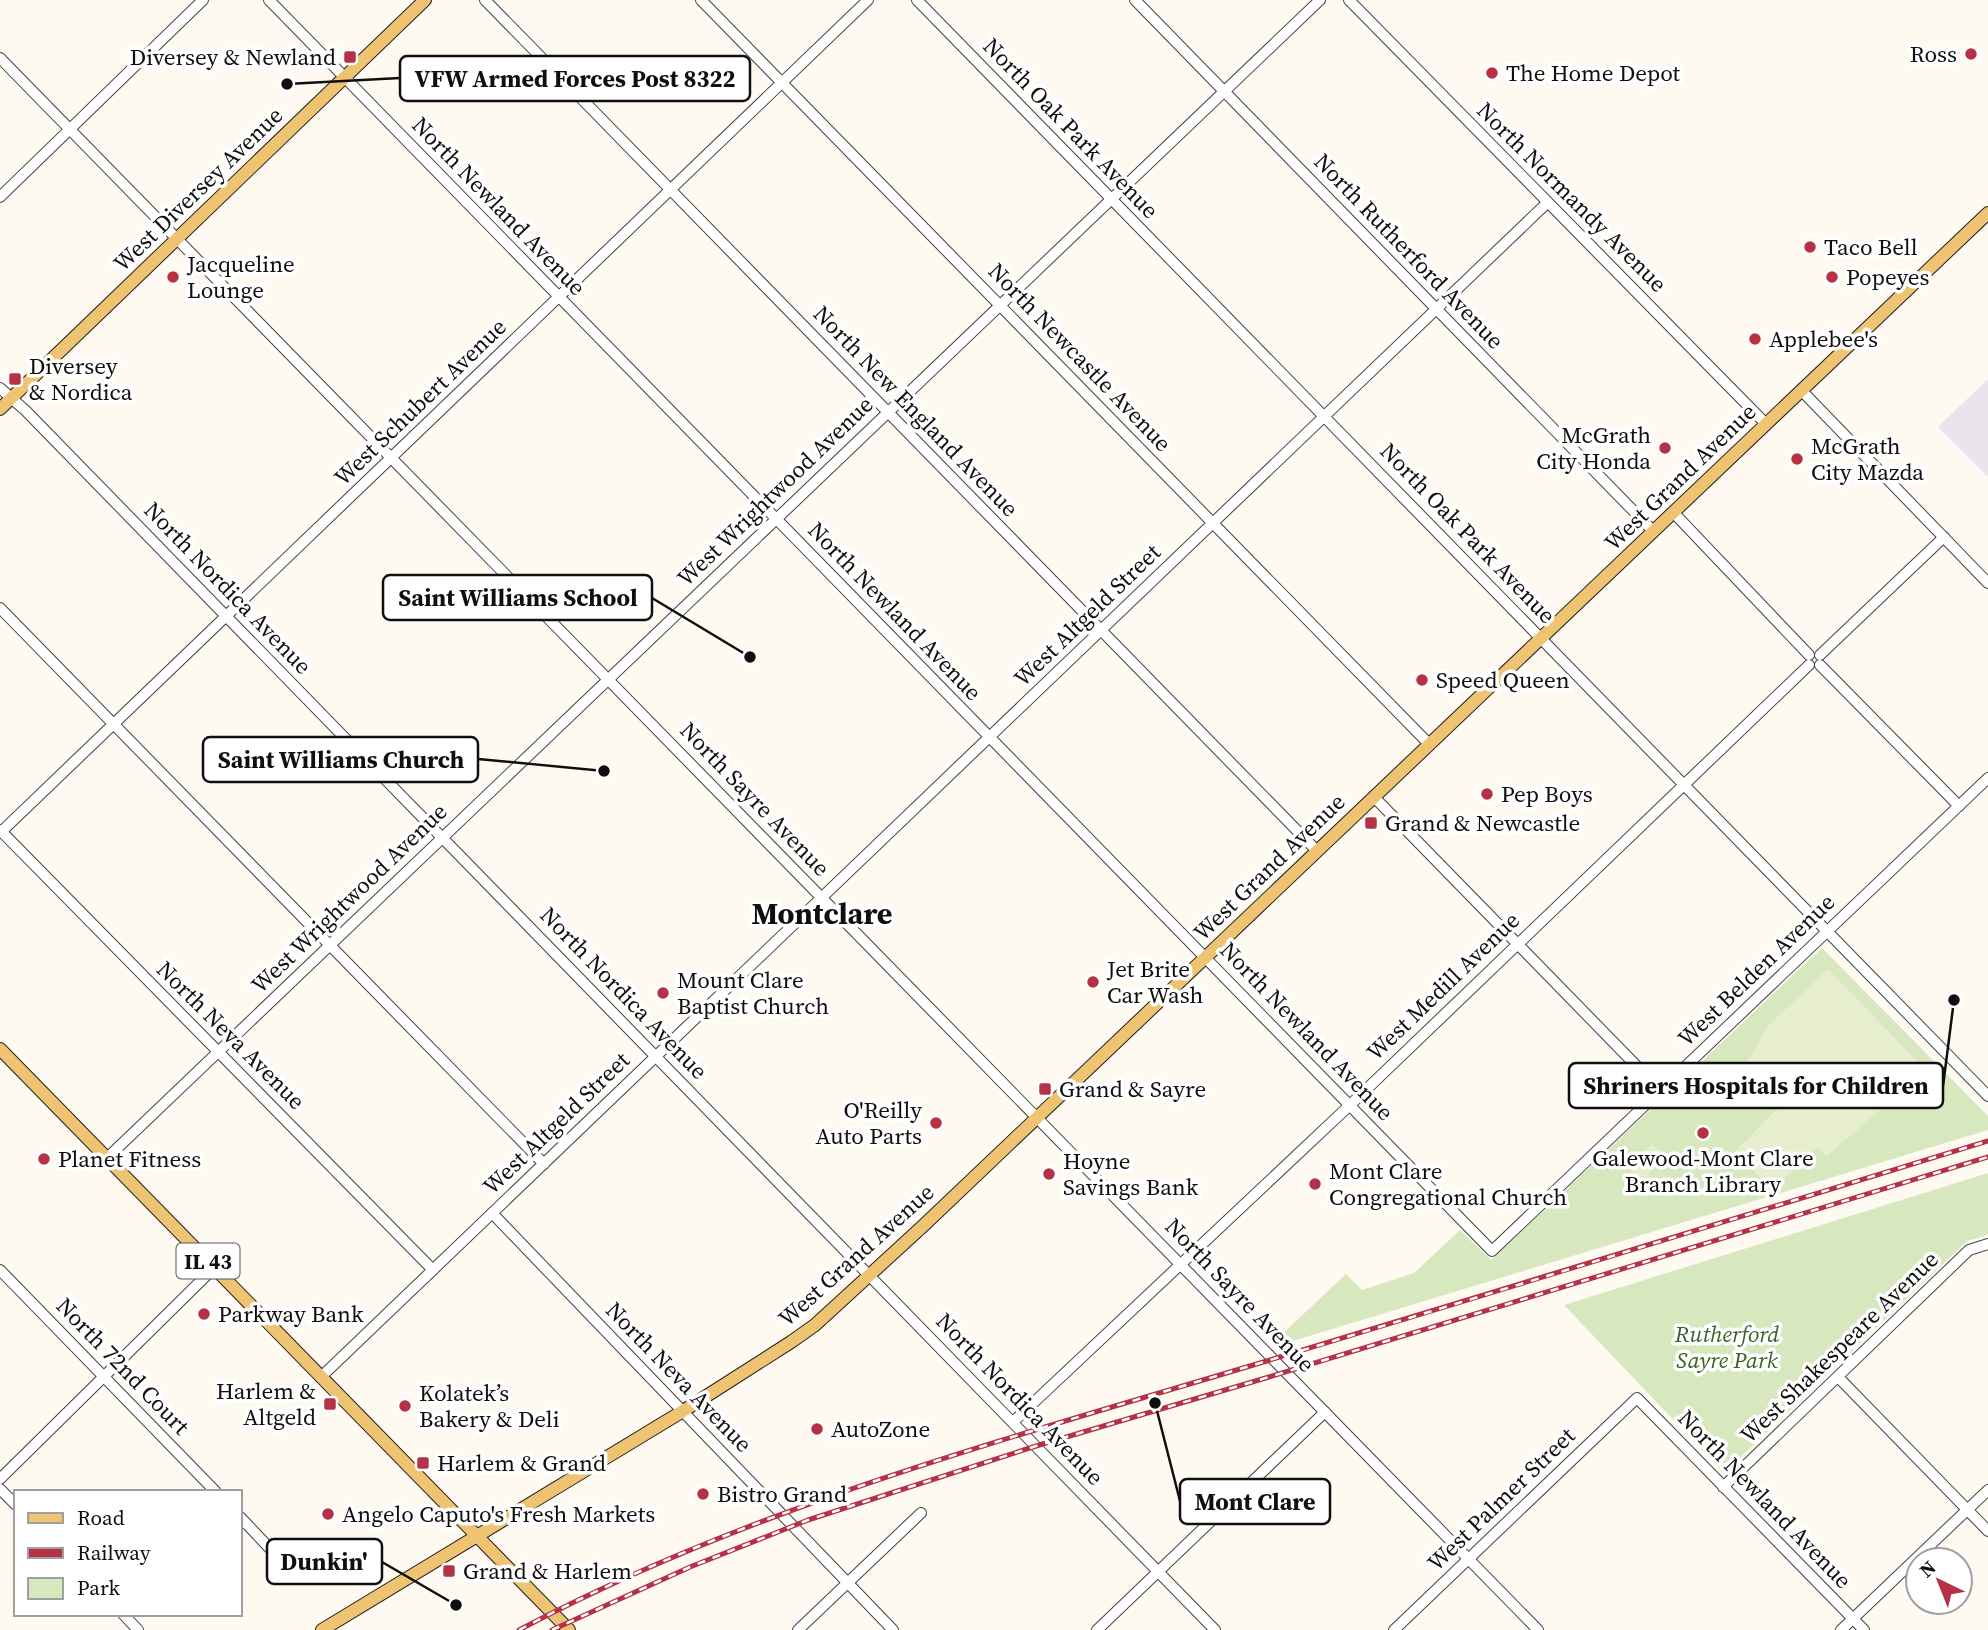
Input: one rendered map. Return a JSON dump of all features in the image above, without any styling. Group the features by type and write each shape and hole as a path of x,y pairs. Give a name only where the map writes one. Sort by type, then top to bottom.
{"main road":[{"name":"West Diversey Avenue","path":"0,409 425,0"},
{"name":"West Grand Avenue","path":"322,1630 683,1411 815,1325 870,1276 1988,212"},
{"name":"IL 43","path":"0,1049 569,1630"}],"street":[{"path":"0,197 203,0"},
{"name":"North Newland Avenue","path":"269,0 1492,1251"},
{"name":"North New England Avenue","path":"485,0 1317,851"},
{"name":"North Newcastle Avenue","path":"701,0 1429,744"},
{"name":"West Schubert Avenue","path":"1,832 868,0"},
{"name":"North Oak Park Avenue","path":"917,0 1988,1096"},
{"name":"North Rutherford Avenue","path":"1135,0 1653,531"},
{"name":"West Wrightwood Avenue","path":"107,1158 1320,0"},
{"name":"North Normandy Avenue","path":"1349,0 1766,424"},
{"name":"North Sayre Avenue","path":"0,58 1538,1630"},
{"name":"West Altgeld Street","path":"321,1377 1547,203"},
{"name":"North Nordica Avenue","path":"0,388 1216,1630"},
{"path":"1801,390 1988,583"},
{"path":"1673,512 1959,806"},
{"name":"West Medill Avenue","path":"1013,1422 1350,1105 1944,537"},
{"path":"0,608 544,1164"},
{"name":"West Belden Avenue","path":"1492,1251 1988,778"},
{"path":"1374,797 1661,1091"},
{"name":"North Neva Avenue","path":"1,832 433,1270"},
{"name":"North Neva Avenue","path":"492,1213 893,1630"},
{"name":"West Shakespeare Avenue","path":"1723,1487 1969,1250 1988,1244"},
{"path":"0,1479 214,1268"},
{"name":"North 72nd Court","path":"0,1270 214,1490"},
{"path":"1838,1377 1988,1531"},
{"name":"North Newland Avenue","path":"1637,1398 1864,1630"},
{"name":"West Palmer Street","path":"1394,1630 1637,1398"},
{"path":"1097,1630 1325,1412"},
{"path":"0,1489 14,1503"},
{"path":"1841,1630 1988,1490"},
{"path":"798,1630 920,1513"},
{"path":"242,1519 281,1560"},
{"path":"125,1616 138,1630"}],"shaded area":[{"path":"1988,379 1988,477 1938,427"}],"green space":[{"path":"1822,948 1988,1116 1988,1130 1286,1343 1279,1337 1346,1274 1362,1290 1414,1273 1460,1230 1491,1260"},
{"path":"1828,969 1926,1070 1827,1156 1817,1147 1773,1190 1735,1152 1779,1107 1742,1069 1770,1024"},
{"path":"1653,1144 1665,1158 1641,1181 1628,1167"},
{"name":"Rutherford Sayre Park","path":"1988,1173 1988,1235 1967,1241 1724,1473 1564,1305"}],"railway":[{"path":"519,1630 606,1587 696,1548 786,1512 878,1480 1988,1141"},
{"path":"552,1630 690,1567 808,1520 1036,1446 1988,1157"}],"place":[{"name":"Ross","path":"1971,54"},
{"name":"Diversey & Newland","path":"350,57"},
{"name":"The Home Depot","path":"1492,73"},
{"name":"VFW Armed Forces Post 8322","path":"287,84"},
{"name":"Taco Bell","path":"1810,247"},
{"name":"Jacqueline Lounge","path":"173,277"},
{"name":"Popeyes","path":"1832,277"},
{"name":"Applebee's","path":"1755,339"},
{"name":"Diversey & Nordica","path":"15,379"},
{"name":"McGrath City Honda","path":"1665,448"},
{"name":"McGrath City Mazda","path":"1797,459"},
{"name":"Saint Williams School","path":"750,657"},
{"name":"Speed Queen","path":"1422,680"},
{"name":"Saint Williams Church","path":"604,771"},
{"name":"Pep Boys","path":"1487,794"},
{"name":"Grand & Newcastle","path":"1371,823"},
{"name":"Jet Brite Car Wash","path":"1093,982"},
{"name":"Mount Clare Baptist Church","path":"663,993"},
{"name":"Shriners Hospitals for Children","path":"1954,1000"},
{"name":"Grand & Sayre","path":"1045,1089"},
{"name":"O'Reilly Auto Parts","path":"936,1123"},
{"name":"Galewood-Mont Clare Branch Library","path":"1703,1133"},
{"name":"Planet Fitness","path":"44,1159"},
{"name":"Hoyne Savings Bank","path":"1049,1174"},
{"name":"Mont Clare Congregational Church","path":"1315,1184"},
{"name":"Parkway Bank","path":"204,1314"},
{"name":"Mont Clare","path":"1155,1403"},
{"name":"Harlem & Altgeld","path":"330,1404"},
{"name":"Kolatek’s Bakery & Deli","path":"405,1406"},
{"name":"AutoZone","path":"817,1429"},
{"name":"Harlem & Grand","path":"423,1463"},
{"name":"Bistro Grand","path":"703,1494"},
{"name":"Angelo Caputo's Fresh Markets","path":"328,1514"},
{"name":"Grand & Harlem","path":"449,1571"},
{"name":"Dunkin'","path":"456,1605"}],"district":[{"name":"Montclare","path":"822,913"}]}
